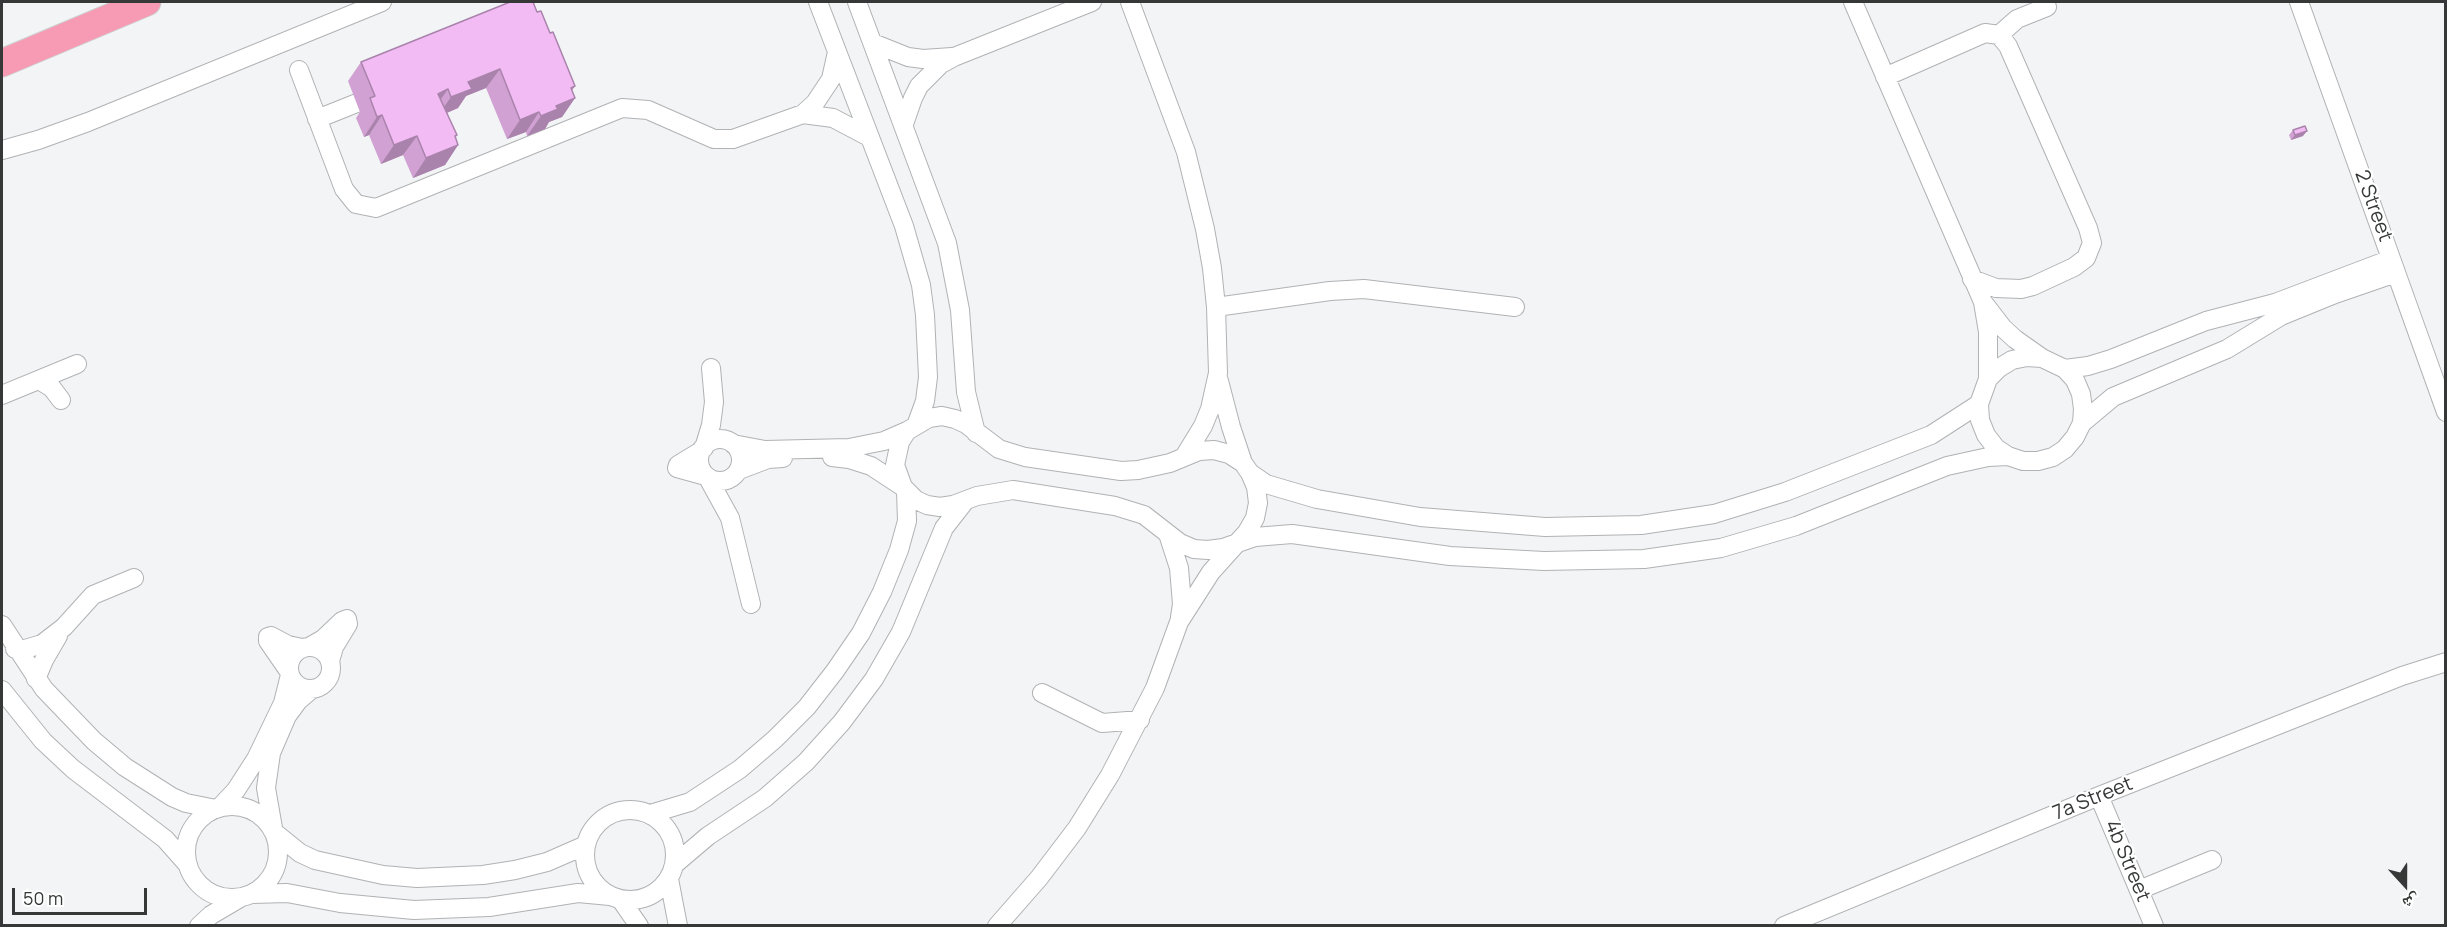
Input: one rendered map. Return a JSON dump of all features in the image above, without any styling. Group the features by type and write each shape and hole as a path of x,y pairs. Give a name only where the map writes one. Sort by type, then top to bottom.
{"highway":[{"path":"2,63 147,2"}],"street":[{"path":"2,150 80,125 382,2"},
{"path":"650,814 690,802 740,769 775,740 799,715 836,671 866,623 882,592 899,550 907,521 904,489 897,476 896,453 925,400 928,377 926,326 921,285 904,226 818,2"},
{"path":"857,2 943,233 955,276 963,332 966,392 976,433"},
{"path":"904,124 920,86 941,64 1092,2"},
{"path":"997,926 1039,878 1077,828 1110,775 1155,688 1179,622 1211,572 1248,531 1255,518 1258,503 1256,487 1231,428 1218,373 1216,307 1205,229 1186,152 1130,2"},
{"path":"1853,2 1983,302 2003,328 2022,345 2065,369 2075,380 2084,409 2082,423 2075,437 2065,449 2053,457 2038,461 2023,461 2008,456 1996,448 1986,435 1980,420 1979,404 1988,379 1988,332 1983,302"},
{"name":"2 Street","path":"2299,2 2445,411"},
{"path":"1999,35 2017,19 2047,7"},
{"path":"1885,76 1985,33 1999,35 2008,46 2088,228 2092,243 2090,251 2081,264 2033,286 2008,290 1972,279"},
{"path":"873,43 908,57 931,59 954,57"},
{"path":"299,70 349,197 356,204 366,208 376,208 622,108 648,110 705,136 724,140 733,139 803,114 825,91 833,73 837,52"},
{"path":"315,114 354,98"},
{"path":"803,114 833,118 869,137"},
{"path":"2065,369 2088,366 2111,359 2217,317 2333,288 2394,266"},
{"path":"2082,423 2102,405 2119,394 2227,349 2333,288"},
{"path":"1216,307 1330,291 1364,289 1515,307"},
{"path":"1988,379 2012,360 2027,357 2042,358"},
{"path":"2,394 77,364"},
{"path":"711,368 714,402 711,425 699,462 730,518 751,604"},
{"path":"1184,457 1203,426 1213,400 1218,373"},
{"path":"39,380 52,388 61,400"},
{"path":"714,402 741,456 730,518"},
{"path":"707,477 714,481 726,481 738,472 768,459 860,447 884,441 929,418 942,416 966,424 999,449 1011,454 1121,471 1154,468 1199,451 1214,450 1229,454 1266,484 1300,495 1420,517 1545,527 1641,525 1714,514 1785,492 1931,435 1979,404"},
{"path":"702,449 717,440 754,449 808,453 860,462 883,472 915,500 940,507 988,493 1013,490 1115,506 1144,515 1180,543 1194,549 1208,550 1264,536 1292,534 1441,555 1497,560 1605,561 1683,555 1759,538 1947,466 1988,457 2008,456"},
{"path":"199,926 218,910 247,895 262,887 276,867 279,856 267,804 266,778 271,739 287,694 292,657 305,647 323,639 342,621 347,619 348,624 334,647 330,661 331,669 325,682 312,689 292,708 271,739 250,770 236,790 218,808 199,821 188,838 186,852 192,876 208,892 230,898 247,895 286,893 349,904 424,910 489,908 578,893 594,893 635,901 648,897 660,889 672,872 702,840 765,798 806,762 842,723 874,679 901,632 944,528 965,500"},
{"path":"1168,534 1179,568 1181,586 1179,622"},
{"path":"15,649 25,649 42,644 64,627 93,595 134,578"},
{"path":"2,625 36,679 64,713 125,767 172,797 201,807 244,807 265,819 273,830 293,848 315,860 371,873 417,878 483,875 547,862 585,845"},
{"path":"36,679 44,660 64,627"},
{"path":"312,689 298,686 268,638 271,636 288,645 322,650 330,661"},
{"path":"2402,676 2445,653"},
{"path":"2402,676 2445,662"},
{"name":"7a Street","path":"1784,926 2099,796 2402,676"},
{"path":"2,690 43,741 73,769 165,839 188,865"},
{"path":"1042,693 1102,723 1140,720"},
{"name":"4b Street","path":"2099,796 2154,926"},
{"path":"639,926 615,898 600,890 586,869 585,845 591,832 610,814 623,810 637,810 650,814 662,823 671,835 675,849 672,872 678,926"},
{"path":"2139,890 2212,860"}],"building":[{"path":"510,2 533,2 537,12 541,11 550,33 553,32 575,86 571,88 575,98 556,106 558,109 541,116 539,112 520,120 500,69 468,82 472,89 451,97 448,89 438,94 457,135 455,136 458,145 426,158 417,136 394,145 382,115 377,117 370,98 375,96 361,62"},
{"path":"2305,126 2307,131 2295,135 2293,130"}]}
